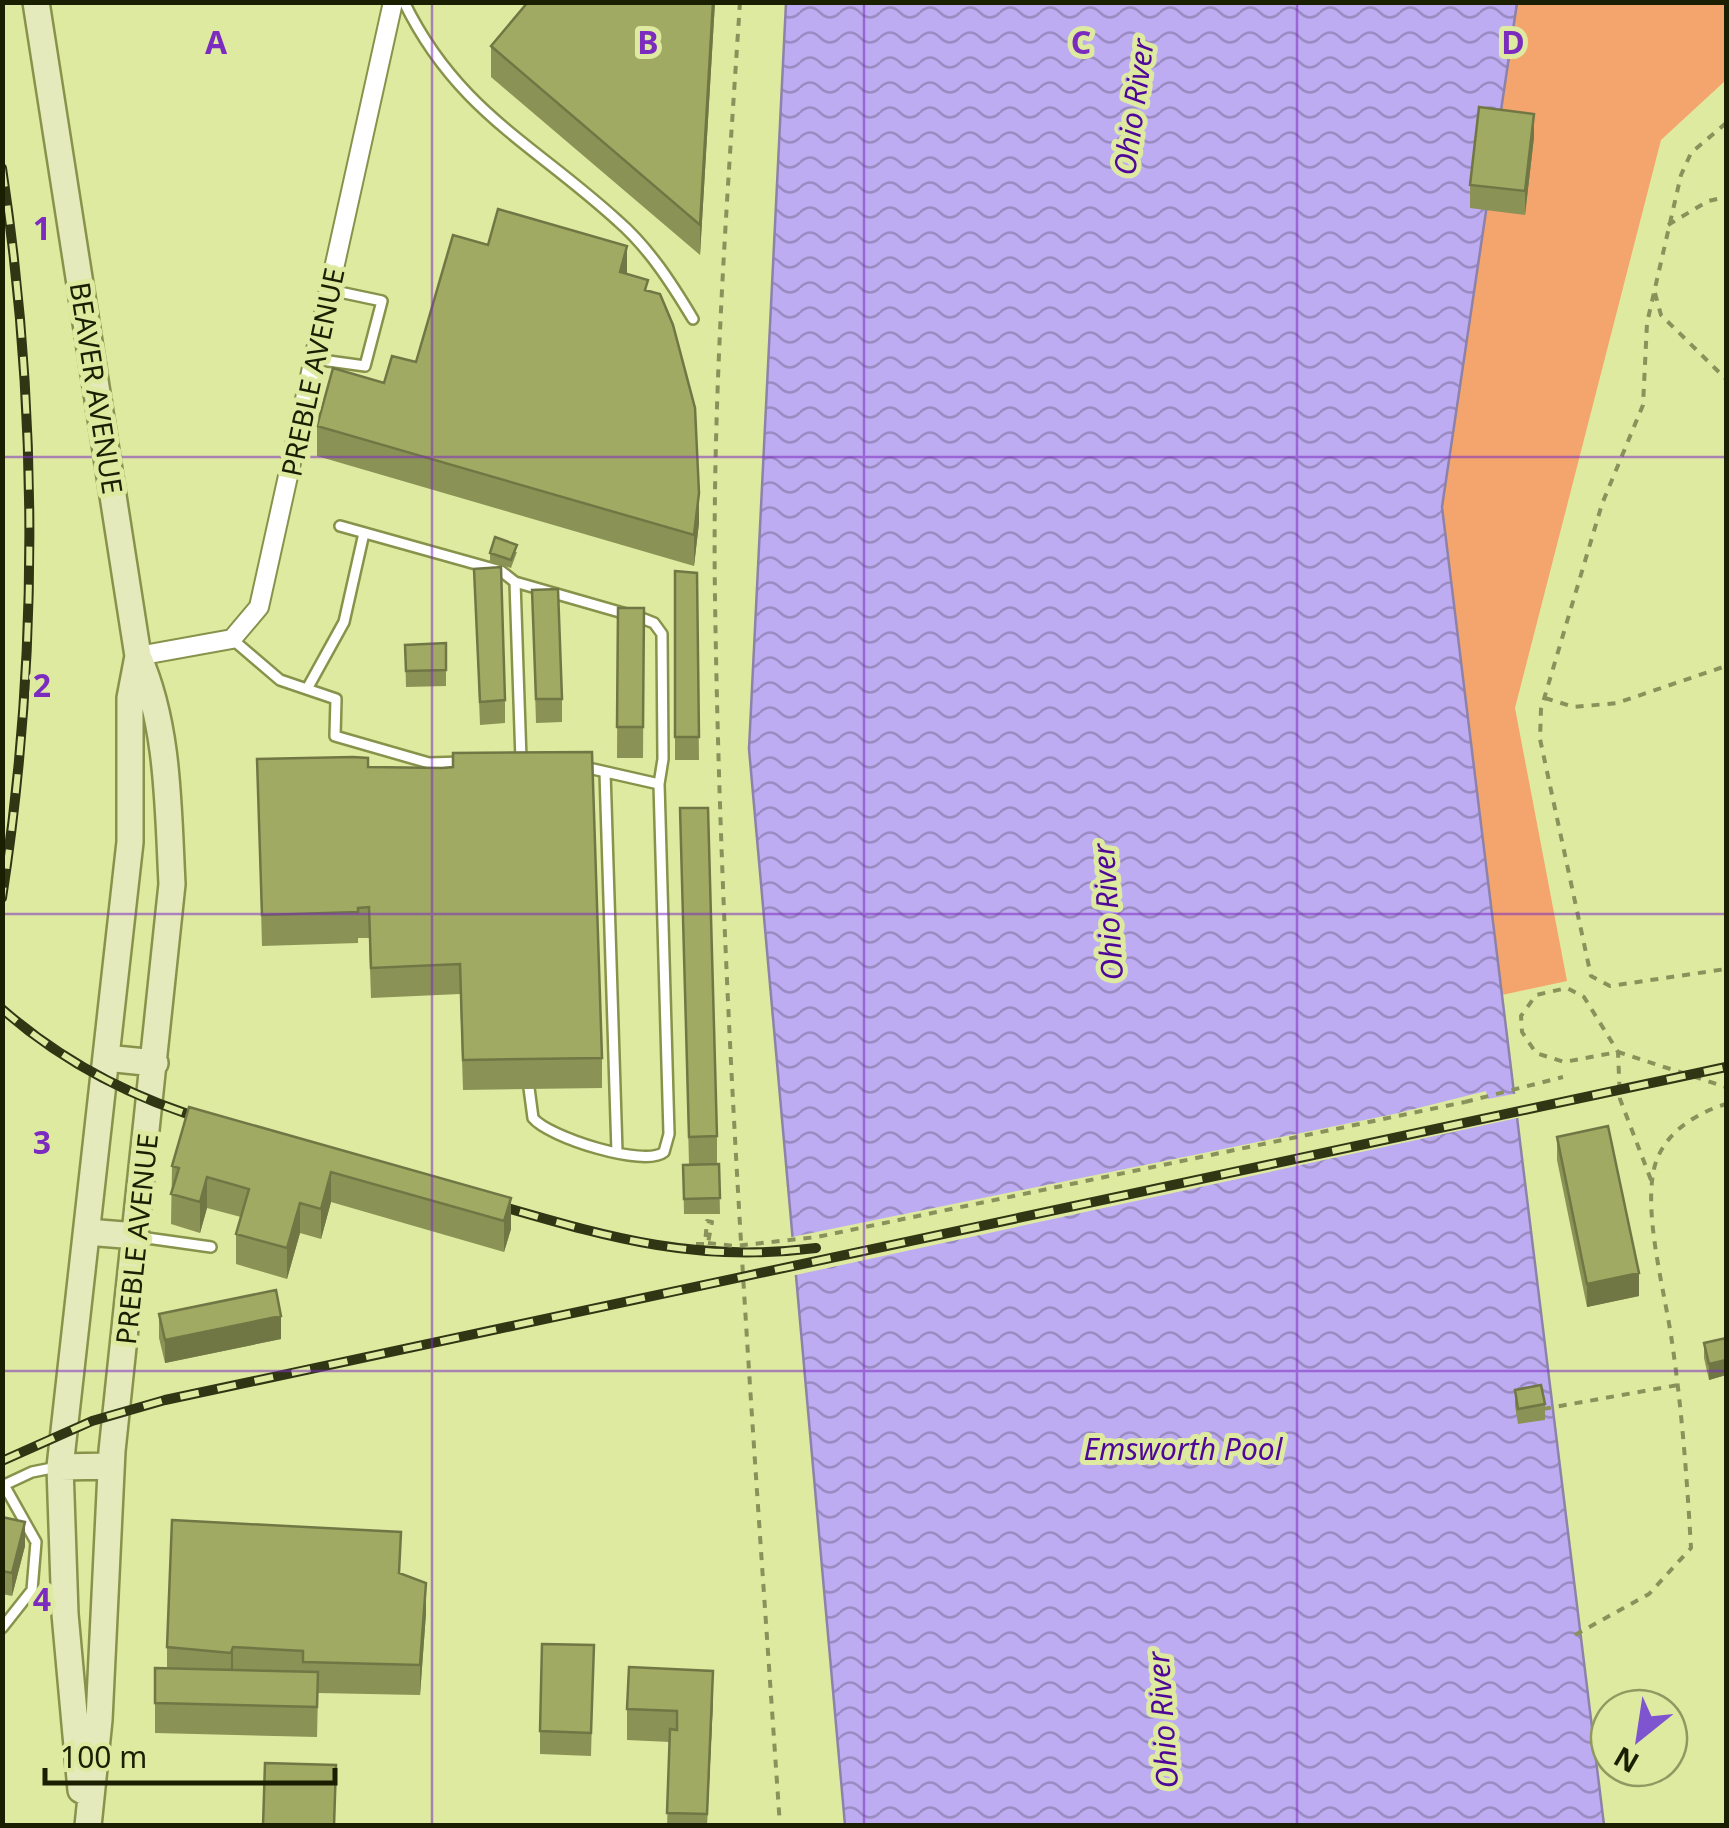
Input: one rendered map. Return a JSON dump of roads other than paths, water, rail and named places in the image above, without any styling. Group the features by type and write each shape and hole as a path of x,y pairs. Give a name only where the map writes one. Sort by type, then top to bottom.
{"street":[{"name":"BEAVER AVENUE","path":"36,2 138,656"},
{"name":"PREBLE AVENUE","path":"232,639 259,607 393,2"},
{"path":"138,656 204,648 232,639"},
{"name":"PREBLE AVENUE","path":"87,1826 65,1614 60,1467 130,842 130,698 138,656"},
{"name":"PREBLE AVENUE","path":"87,1826 121,1465 136,1236 172,884 168,803 154,692 138,656"},
{"path":"106,1058 156,1063"},
{"path":"87,1232 136,1236"},
{"path":"60,1467 121,1465"}],"lane":[{"path":"404,2 452,81 482,113 620,222 669,278 693,319"},
{"path":"314,360 365,366 382,301 330,290"},
{"path":"340,526 502,571 516,582 644,619 659,628 664,741 659,784 670,1134 658,1157 641,1159 544,1130 530,1112 528,1088"},
{"path":"306,689 344,622 364,533"},
{"path":"516,582 519,764"},
{"path":"232,639 280,680 336,698 336,736 429,763 483,762"},
{"path":"501,761 519,764 537,760"},
{"path":"569,763 659,784"},
{"path":"605,772 617,1152"},
{"path":"136,1236 211,1247"},
{"path":"2,1628 32,1590 36,1542 3,1485 32,1472 60,1467"}],"water":[{"name":"Emsworth Pool","path":"786,3 1517,3 1442,507 1589,1703 1589,1788 1599,1788 1604,1825 845,1825 749,749"}],"railway":[{"path":"2,168 22,349 29,533 23,717 2,898"},
{"path":"2,1009 50,1046 102,1078 157,1103 214,1122"},
{"path":"2,1461 92,1421 165,1400 1726,1067"},
{"path":"483,1201 607,1235 687,1249 770,1252 816,1248"}],"water label":[{"name":"Ohio River","path":"1133,107"},
{"name":"Ohio River","path":"1107,912"},
{"name":"Ohio River","path":"1162,1720"}]}
